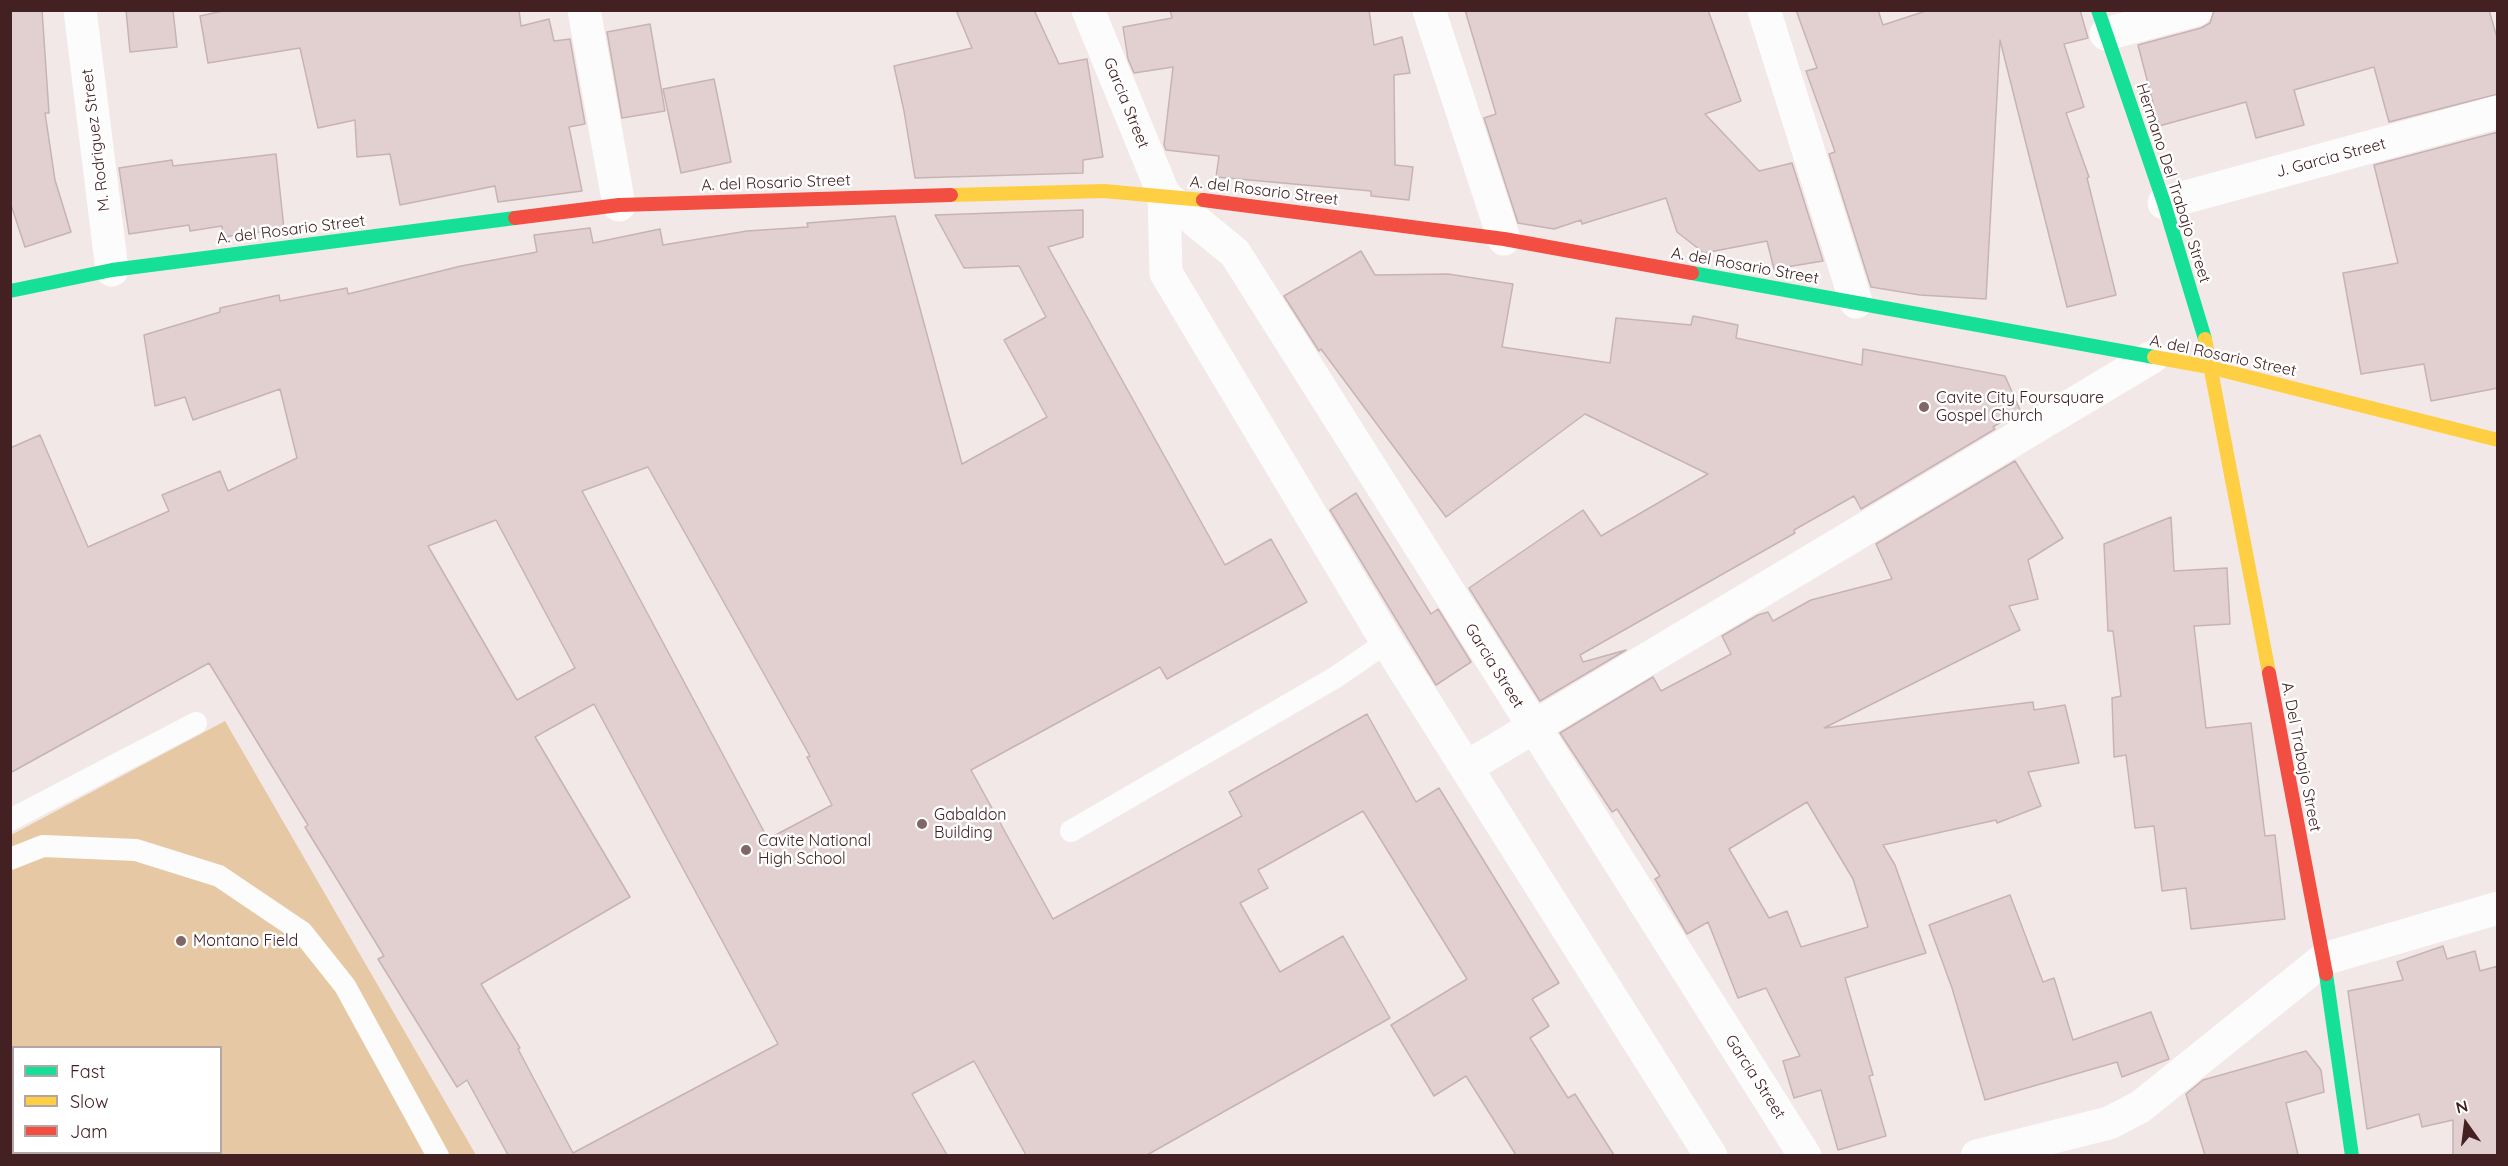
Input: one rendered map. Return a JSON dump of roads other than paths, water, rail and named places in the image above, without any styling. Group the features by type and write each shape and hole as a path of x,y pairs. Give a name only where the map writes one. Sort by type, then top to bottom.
{"street":[{"name":"M. Rodriguez Street","path":"80,10 112,270"},
{"path":"584,10 619,205"},
{"name":"Garcia Street","path":"1088,10 1164,195 1166,273 1387,642 1711,1155"},
{"path":"1429,10 1504,239"},
{"path":"1764,10 1856,302"},
{"path":"2102,22 2196,10"},
{"name":"Hermano Del Trabajo Street","path":"2102,22 2164,203 2203,331 2209,367"},
{"name":"J. Garcia Street","path":"2164,203 2498,112"},
{"name":"A. del Rosario Street","path":"10,291 112,270 619,205 1104,191 1164,195 1504,239 2209,367 2498,440"},
{"name":"Garcia Street","path":"1164,195 1235,253 1532,727 1805,1155"},
{"path":"1467,767 2152,357"},
{"name":"A. Del Trabajo Street","path":"2209,367 2324,959 2352,1155"},
{"path":"1977,1155 2109,1123 2140,1107 2324,959 2498,908"}],"lane":[{"path":"1071,831 1336,678 1387,642"},
{"path":"10,820 195,723"},
{"path":"10,859 43,846 136,850 219,876 302,932 345,987 438,1155"}],"place":[{"name":"Cavite City Foursquare Gospel Church","path":"1924,407"},
{"name":"Gabaldon Building","path":"922,824"},
{"name":"Cavite National High School","path":"746,850"},
{"name":"Montano Field","path":"181,941"}]}
